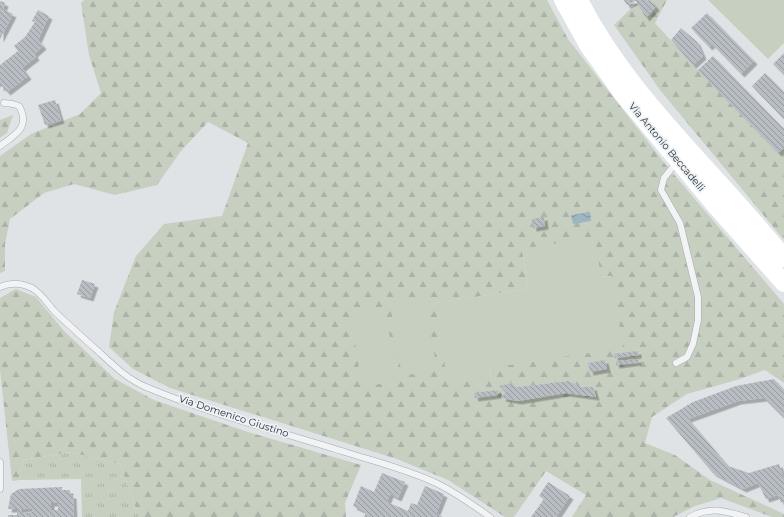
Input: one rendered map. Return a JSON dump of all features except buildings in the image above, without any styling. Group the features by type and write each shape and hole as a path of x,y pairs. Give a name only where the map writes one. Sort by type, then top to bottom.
{"main road":[{"name":"Via Antonio Beccadelli","path":"563,0 588,45 627,99 784,283"},
{"name":"Via Antonio Beccadelli","path":"579,0 603,43 639,93 784,258"}],"lane":[{"path":"0,146 19,132 23,122 23,116 19,106 4,103"},
{"path":"676,363 687,357 693,344 698,320 698,297 680,223 660,190 664,178 678,160"},
{"name":"Via Domenico Giustino","path":"0,287 14,283 34,289 54,311 116,368 130,379 146,387 211,410 399,469 437,484 470,503 490,517"},
{"path":"0,462 0,489"},
{"path":"690,517 699,512 714,510 746,517"}],"green space":[{"path":"84,0 547,0 568,39 666,165 784,304 784,383 765,370 740,379 687,394 652,417 645,443 675,455 710,480 784,514 784,517 772,517 721,498 695,506 673,517 572,517 586,495 546,471 514,517 505,517 448,480 397,459 170,388 133,369 109,347 114,312 136,256 164,224 222,216 248,143 208,122 181,151 157,185 115,195 74,184 44,193 10,219 5,244 5,271 0,273 0,156 31,134 80,114 101,93 89,55 81,3","holes":["522,249 601,277 611,276 490,368 491,378 435,303 528,289","567,381 581,387 593,387 596,397 566,393 518,401 503,398 506,391 500,386 511,383 517,387"]},
{"path":"640,0 667,0 655,23 778,153 784,148 784,240 660,90 614,25"},
{"path":"708,0 784,0 784,43 768,59"},
{"path":"13,115 7,133 0,138 0,120"},
{"path":"595,237 601,277 612,276 623,348 490,368 491,378 448,385 435,303 528,289 522,249"},
{"path":"16,289 36,297 64,331 115,379 154,400 248,432 361,465 345,503 346,517 139,517 120,464 70,452 23,460 20,480 12,481 0,370 0,298"},
{"path":"425,298 437,370 402,376 390,303"},
{"path":"385,307 397,381 362,387 350,312"},
{"path":"70,452 120,464 139,517 82,517 81,479 20,480 23,460"}],"water":[{"path":"590,212 591,221 573,224 571,215"}]}
